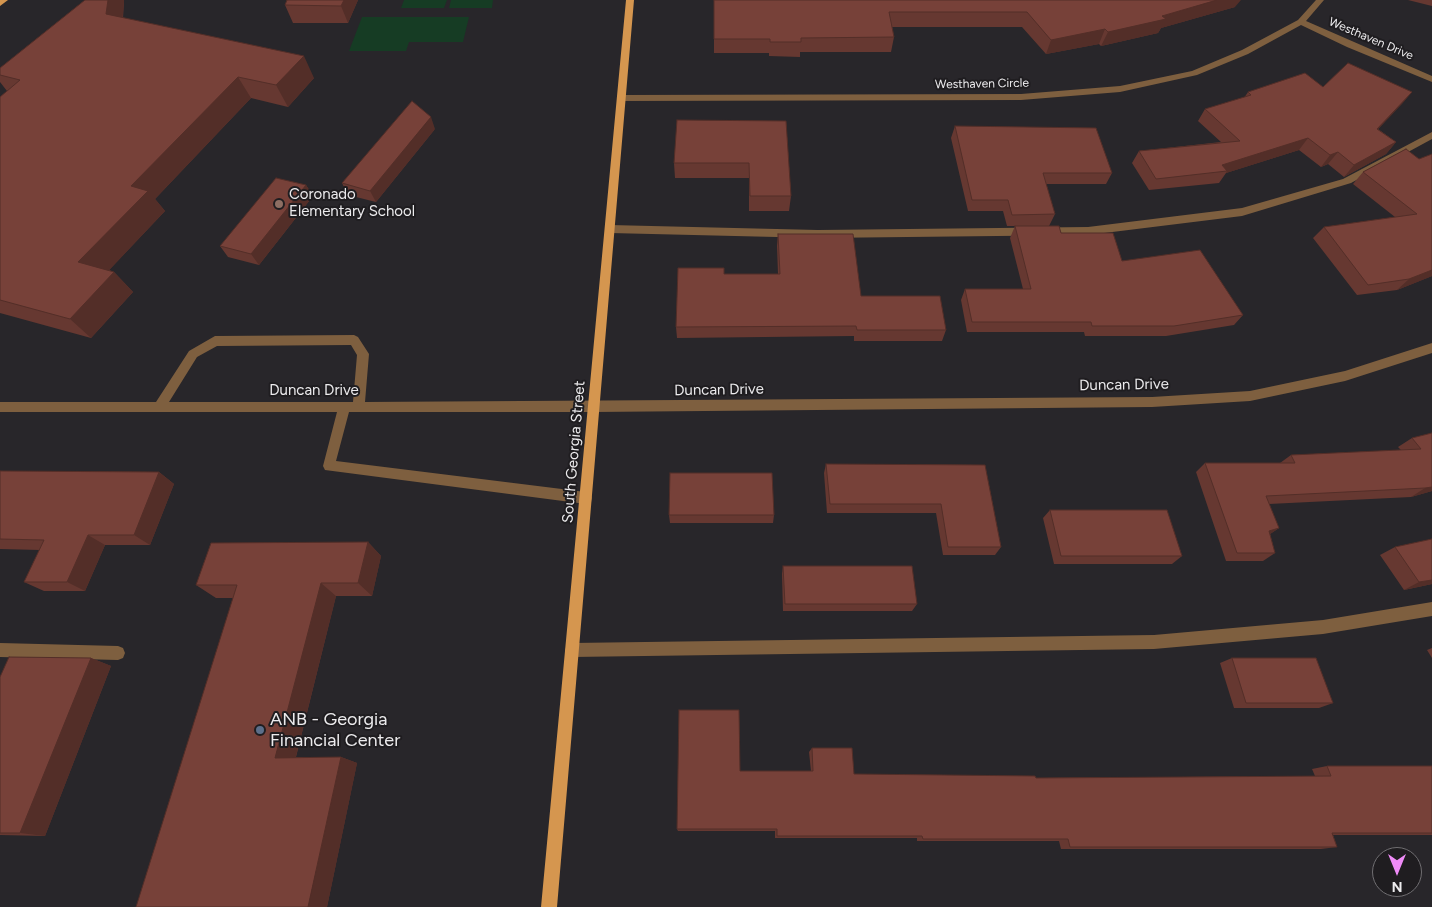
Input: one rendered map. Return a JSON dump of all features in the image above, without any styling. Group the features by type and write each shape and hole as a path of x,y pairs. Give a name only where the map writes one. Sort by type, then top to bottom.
{"main road":[{"path":"0,3 4,0"},
{"name":"South Georgia Street","path":"549,907 630,0"}],"street":[{"name":"Westhaven Circle","path":"622,98 1021,97 1120,89 1194,73 1245,52 1301,22 1320,0"},
{"name":"Westhaven Drive","path":"1301,22 1350,45 1432,79"},
{"path":"610,229 818,234 1088,231 1242,212 1347,181 1432,136"},
{"path":"159,407 193,354 215,342 354,340 364,354 358,407"},
{"name":"Duncan Drive","path":"0,407 594,407 1152,402 1250,396 1346,376 1432,348"},
{"path":"344,407 329,466 586,498"},
{"path":"572,650 1154,642 1324,627 1432,609"},
{"path":"0,650 118,653"}],"green space":[{"path":"404,0 447,0 444,8 401,8"},
{"path":"451,0 493,0 492,8 449,8"},
{"path":"362,17 469,17 463,42 409,42 406,51 349,51"}],"building":[{"path":"85,0 108,0 106,14 304,56 276,85 238,77 131,186 148,191 78,262 114,272 70,319 0,300 0,97 20,80 0,75 0,68"},
{"path":"287,0 344,0 341,6 285,5"},
{"path":"714,0 1217,0 1162,16 1166,19 1108,32 1105,29 1051,40 1027,12 889,12 894,37 801,38 801,42 770,42 770,39 714,39"},
{"path":"1348,63 1412,92 1377,129 1396,142 1354,165 1338,152 1330,155 1308,138 1222,165 1227,171 1156,179 1139,151 1240,141 1205,109 1251,95 1248,92 1305,73 1323,87"},
{"path":"412,101 431,117 370,191 342,183"},
{"path":"677,120 786,121 791,196 750,196 749,163 674,163"},
{"path":"955,126 1096,128 1112,173 1043,173 1055,214 1012,215 1008,200 972,200"},
{"path":"1406,149 1419,159 1432,154 1432,270 1409,279 1368,285 1324,227 1417,214 1363,172"},
{"path":"276,178 306,185 251,254 220,246"},
{"path":"1015,226 1059,226 1061,233 1113,233 1122,261 1200,250 1243,315 1174,326 1092,326 1091,322 972,322 965,289 1031,289"},
{"path":"778,234 853,234 861,296 940,296 946,330 857,330 856,326 676,327 678,268 724,268 724,274 780,274"},
{"path":"1432,433 1432,487 1266,496 1279,528 1269,531 1275,553 1237,553 1205,463 1295,463 1291,455 1421,449 1412,438"},
{"path":"826,464 985,465 1001,547 948,547 941,504 830,504"},
{"path":"0,471 159,472 134,535 88,535 67,582 24,582 44,540 0,539"},
{"path":"670,473 772,473 774,515 669,515"},
{"path":"1050,510 1167,510 1182,556 1061,556"},
{"path":"1432,539 1432,580 1419,582 1395,547"},
{"name":"ANB - Georgia Financial Center","path":"368,542 358,583 321,583 275,758 341,757 308,907 136,907 237,585 196,585 211,543"},
{"path":"783,566 912,566 917,604 785,604"},
{"path":"9,657 91,658 20,833 0,833 0,677"},
{"path":"1232,658 1316,658 1333,703 1246,703"},
{"path":"679,710 739,710 740,771 813,771 812,748 852,748 854,774 1035,776 1036,778 1331,776 1327,766 1432,766 1432,833 1332,833 1337,847 1070,847 1068,839 777,836 777,829 677,829"}],"place":[{"name":"Coronado Elementary School","path":"279,204"},
{"name":"ANB - Georgia Financial Center","path":"260,730"}]}
